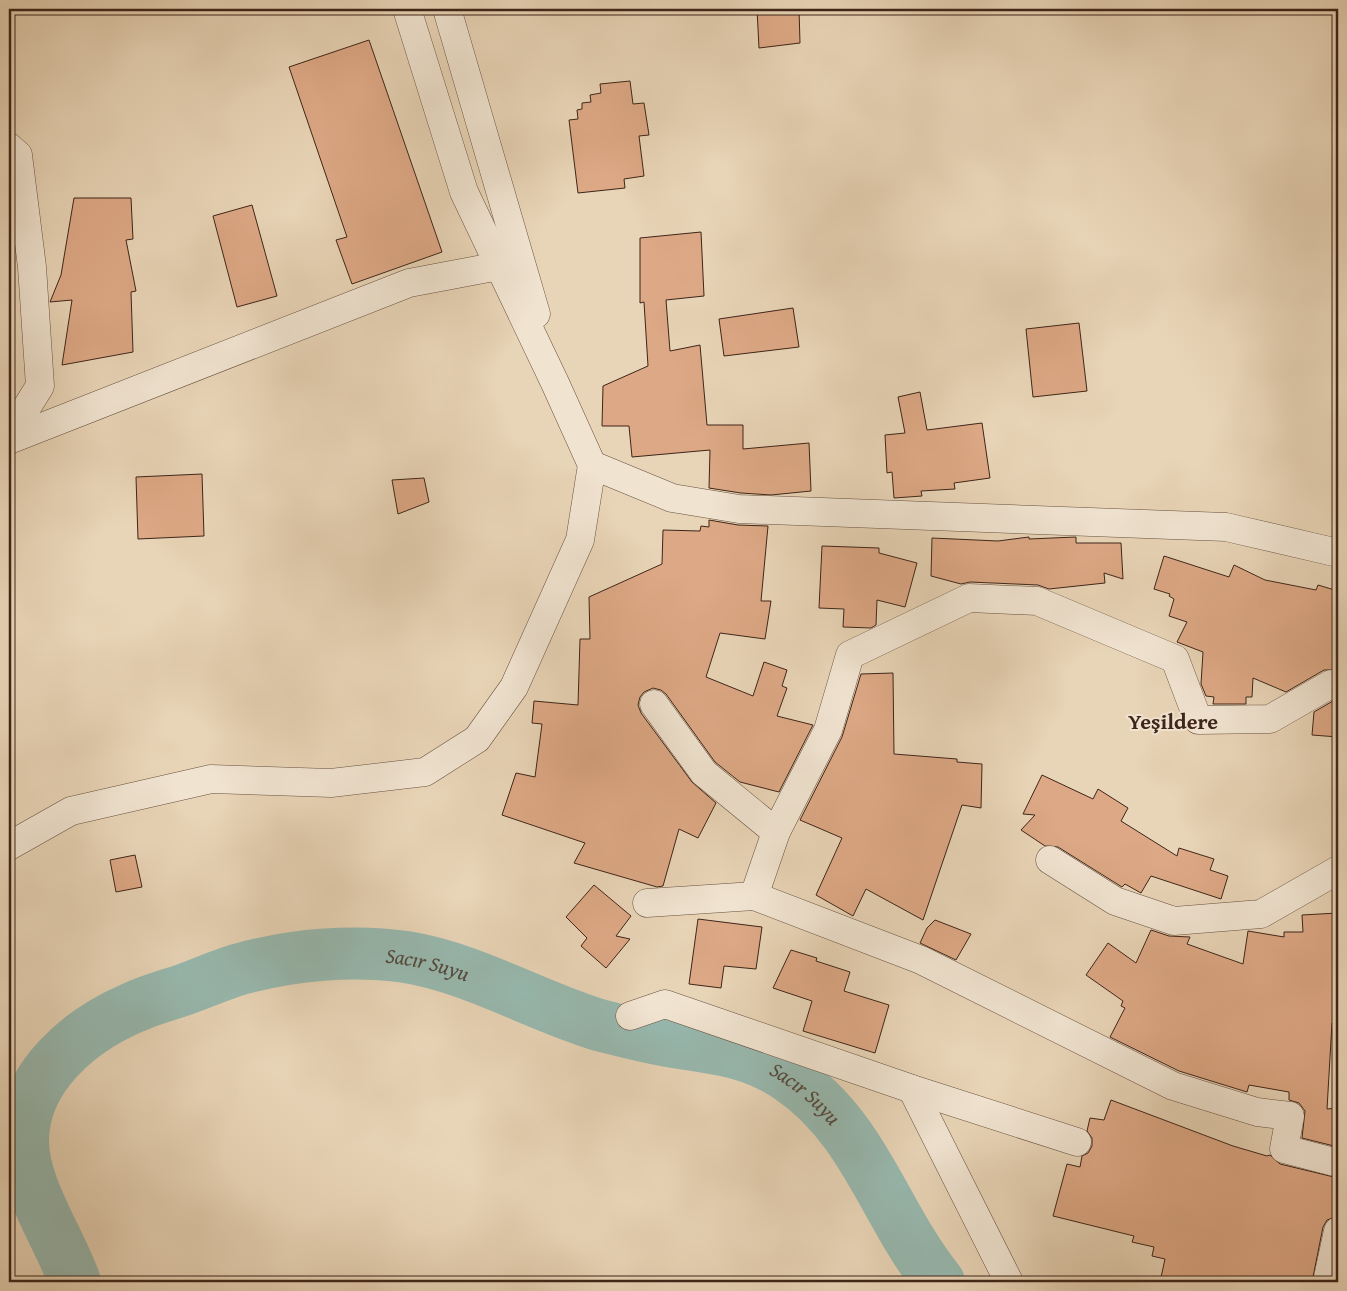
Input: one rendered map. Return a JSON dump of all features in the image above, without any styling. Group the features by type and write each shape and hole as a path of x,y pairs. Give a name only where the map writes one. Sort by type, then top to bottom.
{"street":[{"path":"9,846 71,811 211,779 331,783 425,772 477,739 514,687 580,540 592,465 464,192 407,9"},
{"path":"447,9 555,383"},
{"path":"9,147 18,155 32,267 40,386 9,436"},
{"path":"9,440 409,283 499,266"},
{"path":"592,465 672,498 739,509 1226,528 1338,553"},
{"path":"754,896 776,832 828,730 850,654 923,618 970,598 1037,601 1176,659 1198,720 1270,719 1331,684 1338,686"},
{"path":"654,704 704,773 776,832"},
{"path":"1050,860 1115,901 1174,921 1261,914 1338,870"},
{"path":"646,903 754,896 921,960 1173,1086 1257,1112 1290,1116 1284,1149 1338,1163"},
{"path":"630,1016 665,1004 912,1089 1077,1142"},
{"path":"912,1089 1009,1282"},
{"path":"1327,1282 1338,1231"}],"building":[{"path":"757,9 799,9 800,43 759,48"},
{"path":"369,40 442,252 352,284 336,240 347,237 289,67"},
{"path":"630,81 633,104 644,103 649,135 639,136 644,176 624,179 625,188 578,193 569,120 578,119 577,110 582,109 582,103 591,102 590,95 601,93 600,84"},
{"path":"74,198 131,198 133,239 126,240 136,291 131,292 133,352 62,365 72,300 50,302 61,275"},
{"path":"252,205 277,296 237,307 213,216"},
{"path":"701,232 704,296 666,300 670,351 700,345 707,425 743,425 743,449 809,443 811,491 771,495 709,488 710,450 632,457 629,426 602,426 603,386 648,366 644,302 640,303 640,238"},
{"path":"793,308 799,347 724,356 719,319"},
{"path":"1079,323 1087,391 1033,397 1026,329"},
{"path":"920,392 927,430 982,423 990,478 954,483 955,489 921,491 922,496 894,498 892,472 887,473 885,435 905,433 898,397"},
{"path":"202,474 204,536 138,539 136,477"},
{"path":"424,478 429,502 398,514 392,480"},
{"path":"709,520 738,525 768,526 761,601 771,601 765,639 720,633 706,677 753,696 764,662 787,670 782,686 787,688 777,716 813,725 779,792 740,782 715,762 666,694 661,690 653,688 644,692 640,697 638,705 641,713 692,782 716,803 698,838 679,829 663,886 657,887 574,863 585,843 502,815 516,773 535,777 542,724 532,723 534,701 578,705 580,639 590,639 589,597 662,564 663,530 700,531 701,526 709,527"},
{"path":"1029,537 1029,539 1076,537 1076,543 1121,543 1123,579 1104,573 1105,583 1049,589 1038,585 970,582 961,584 931,576 932,538 998,541"},
{"path":"822,546 879,548 879,553 917,563 905,607 877,600 876,625 871,628 843,627 844,609 819,608"},
{"path":"1164,556 1229,577 1234,565 1265,580 1316,590 1318,585 1338,591 1338,670 1324,670 1286,692 1253,678 1252,697 1246,697 1246,704 1213,704 1214,697 1206,696 1201,684 1203,652 1177,642 1187,622 1169,616 1174,599 1169,596 1170,594 1154,589"},
{"path":"893,673 894,754 957,759 957,762 982,764 981,808 962,805 923,920 866,889 853,916 816,895 842,838 800,820 842,737 861,674"},
{"path":"1333,701 1338,701 1338,737 1312,735 1314,712"},
{"path":"1042,775 1093,799 1098,789 1128,808 1121,821 1177,856 1179,848 1214,859 1210,870 1228,876 1221,899 1151,876 1141,893 1125,884 1122,887 1058,847 1045,846 1021,830 1035,815 1023,814"},
{"path":"135,855 142,887 116,892 110,860"},
{"path":"594,885 631,916 616,936 630,939 606,968 581,946 587,938 566,917"},
{"path":"1338,913 1338,1023 1332,1023 1327,1109 1338,1108 1338,1147 1302,1138 1305,1111 1299,1103 1289,1100 1289,1092 1249,1085 1247,1092 1179,1071 1110,1037 1125,1008 1121,1006 1123,1001 1086,975 1108,943 1136,963 1151,930 1169,936 1190,937 1187,944 1243,964 1248,931 1284,937 1284,932 1303,932 1302,915"},
{"path":"698,919 762,927 756,969 724,966 721,988 689,984"},
{"path":"935,920 971,934 956,960 920,943 927,928"},
{"path":"791,950 817,958 816,961 850,972 844,991 889,1005 875,1053 803,1031 812,1001 773,988"},
{"path":"1111,1100 1233,1146 1267,1156 1270,1155 1280,1164 1338,1178 1338,1216 1327,1220 1323,1227 1312,1282 1160,1282 1165,1259 1152,1256 1154,1247 1132,1242 1134,1236 1053,1216 1067,1164 1080,1167 1082,1156 1088,1153 1092,1146 1092,1138 1087,1131 1090,1118 1104,1120"}],"waterway":[{"name":"Sacır Suyu","path":"75,1282 35,1193 24,1157 23,1139 26,1117 33,1096 44,1076 74,1043 93,1029 144,1003 232,971 260,964 301,957 343,954 385,955 431,962 456,969 599,1025 629,1033 737,1053 763,1062 776,1069 815,1098 837,1121 872,1173 920,1256 939,1282"}],"district":[{"name":"Yeşildere","path":"1173,721"}]}
